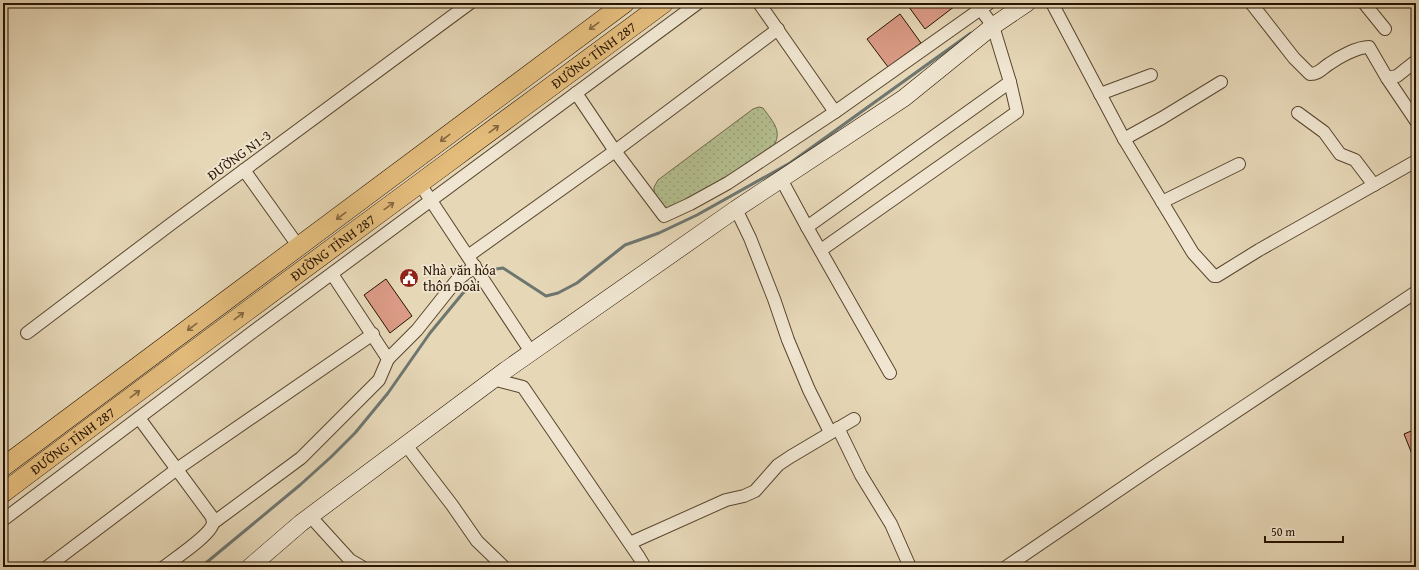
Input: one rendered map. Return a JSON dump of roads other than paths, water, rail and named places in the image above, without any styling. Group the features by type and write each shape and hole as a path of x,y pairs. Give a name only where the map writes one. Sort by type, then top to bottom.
{"main road":[{"name":"ĐƯỜNG TỈNH 287","path":"3,467 625,3"},
{"name":"ĐƯỜNG TỈNH 287","path":"3,493 238,316 420,184 664,3"}],"street":[{"name":"ĐƯỜNG N1-3","path":"27,333 470,3"},
{"path":"3,520 431,200 698,3"},
{"path":"250,567 310,516 496,378 736,209 904,98 994,26 1027,3"},
{"path":"1052,3 1124,139 1193,253 1214,276 1217,276 1259,250 1416,161"},
{"path":"1251,3 1294,58 1310,74 1316,74 1329,64 1362,47 1370,47 1387,78 1416,121"},
{"path":"1364,3 1385,29"},
{"path":"763,4 778,29 835,112"},
{"path":"576,93 615,151 664,216 690,204 728,183 835,112 982,5 994,26 1017,112 821,250"},
{"path":"164,567 198,541 209,530 213,523 301,458 379,380 388,359 417,330 472,261 615,151 778,29"},
{"path":"1387,78 1397,76 1416,61"},
{"path":"1100,94 1151,75"},
{"path":"807,227 1010,82"},
{"path":"1124,139 1221,82"},
{"path":"1298,113 1324,132 1340,154 1355,160 1374,185"},
{"path":"1162,202 1239,164"},
{"path":"244,170 299,247"},
{"path":"781,179 890,373"},
{"path":"420,184 532,352"},
{"path":"736,209 750,238 788,340 809,390 834,430 845,443 861,475 891,524 910,567"},
{"path":"332,274 373,334 388,359"},
{"path":"1006,567 1416,292"},
{"path":"47,567 177,469 373,334"},
{"path":"496,378 500,381 523,387 630,543 644,567"},
{"path":"139,418 212,517 213,523"},
{"path":"630,543 726,500 744,496 755,491 778,465 790,456 854,419"},
{"path":"406,445 477,541 504,567"},
{"path":"310,516 350,560 362,567"}],"waterway":[{"path":"490,273 496,269 503,268 546,296 558,293 577,283 625,245 659,233 697,215 790,163 971,33"},
{"path":"201,567 300,485 355,433 388,393 430,333 463,293 476,283"}],"place":[{"name":"Nhà văn hóa thôn Đoài","path":"409,278"}]}
